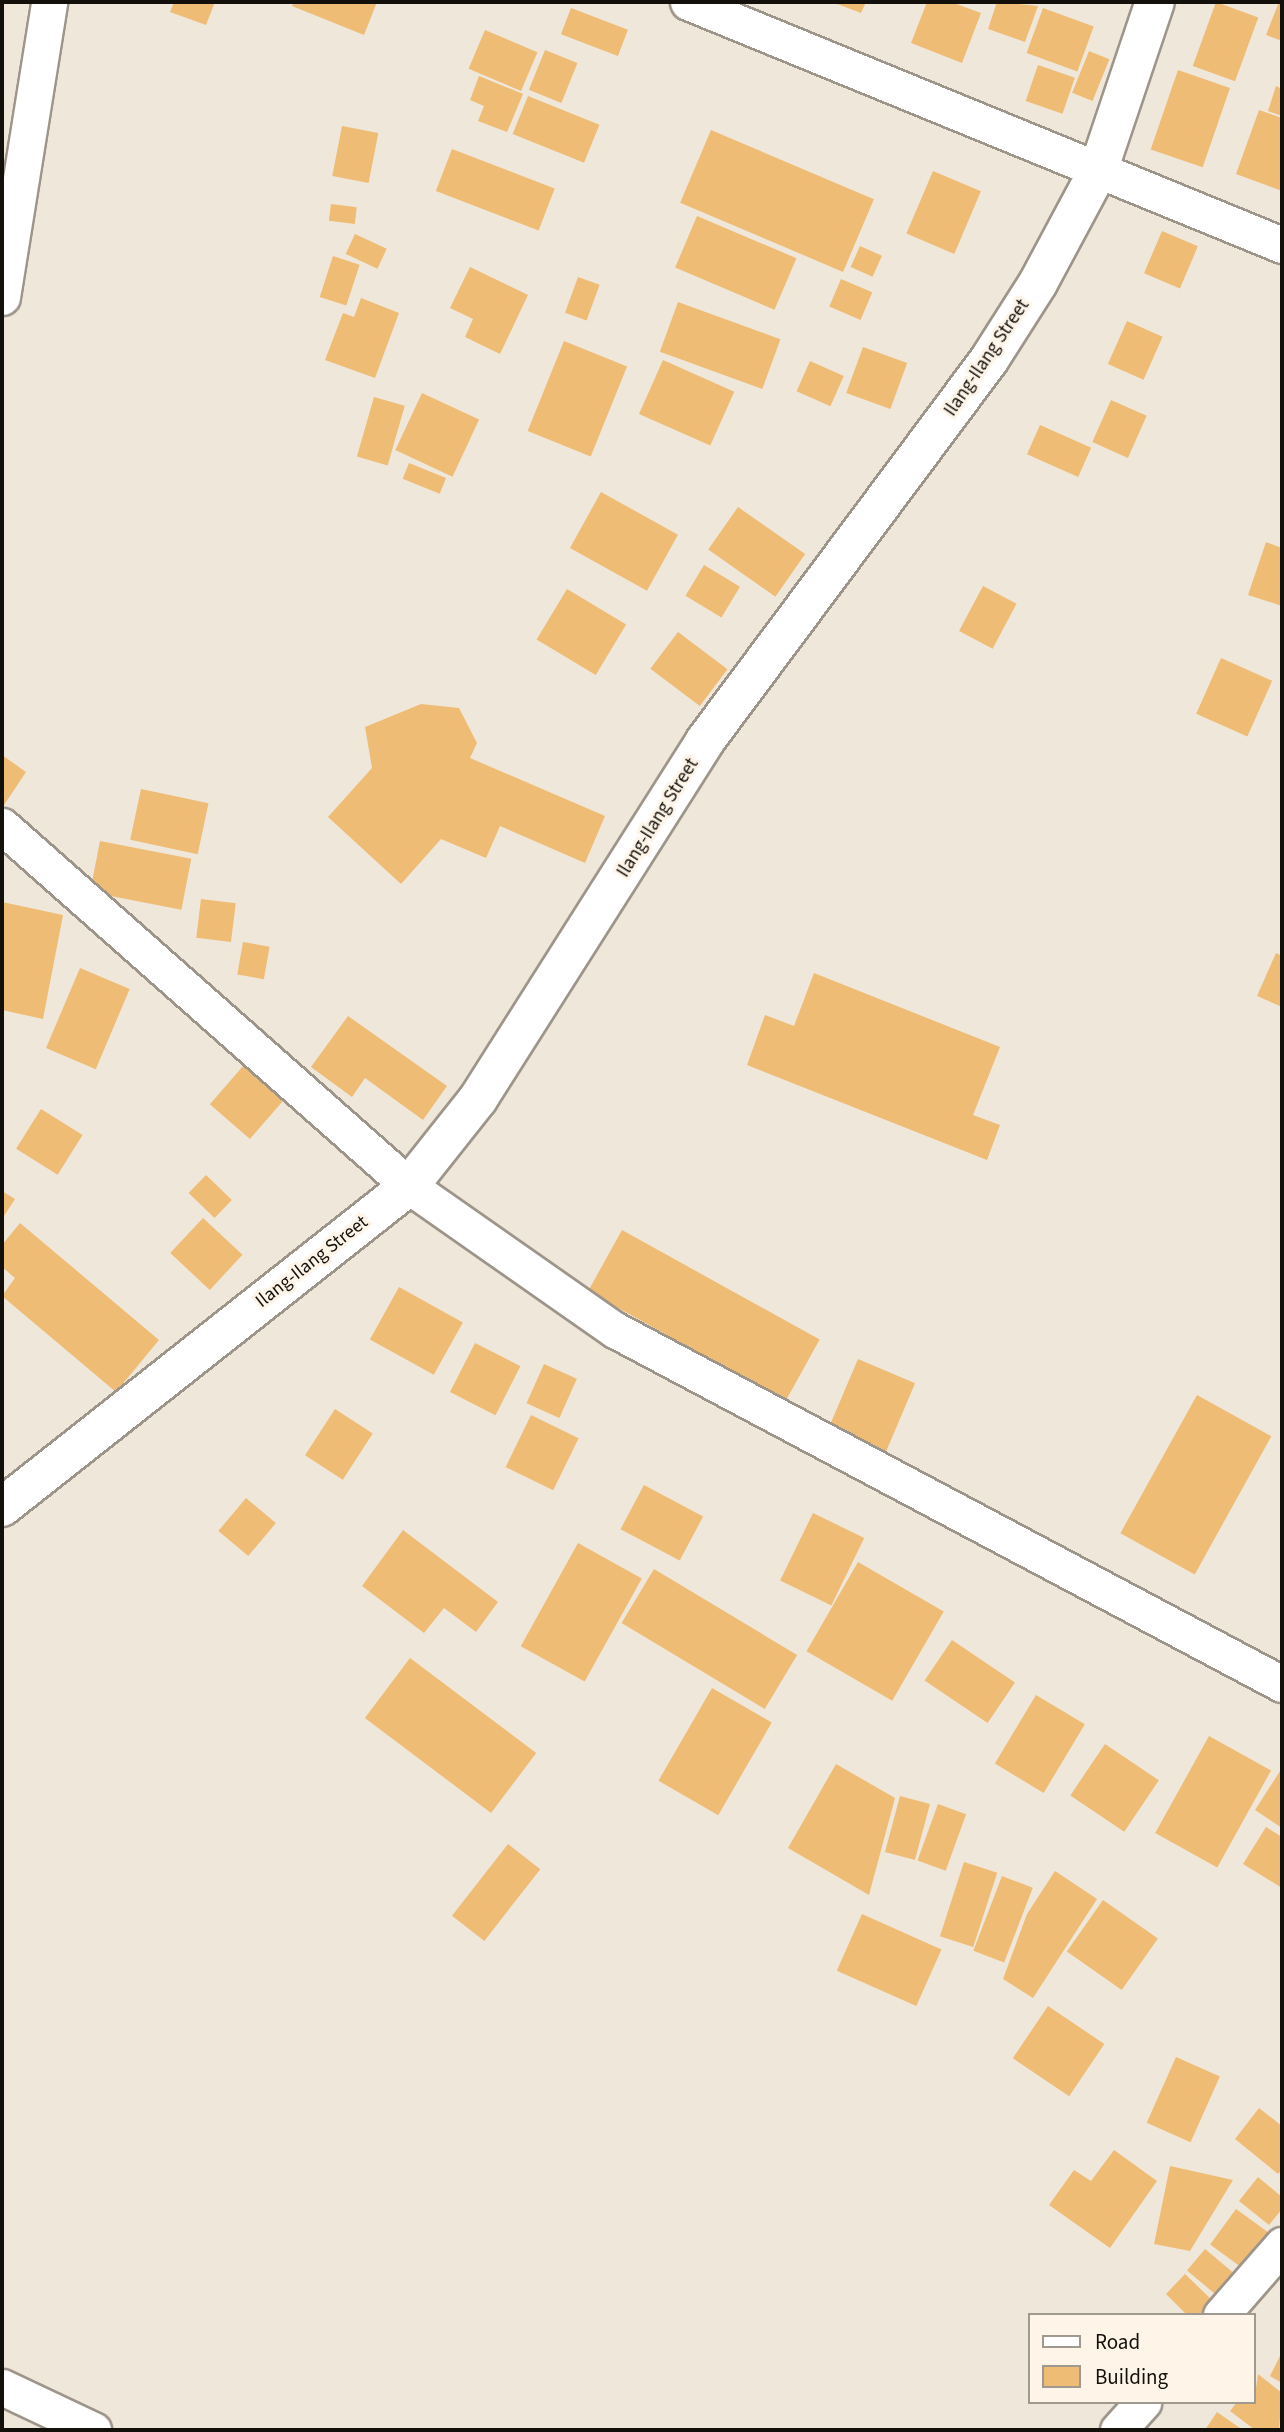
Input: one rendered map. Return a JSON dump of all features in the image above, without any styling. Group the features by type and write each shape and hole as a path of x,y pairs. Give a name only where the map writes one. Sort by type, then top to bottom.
{"main road":[{"name":"Ilang-Ilang Street","path":"2,1507 409,1185 478,1098 705,741 989,360 1072,226 1098,171 1155,2"}],"street":[{"path":"2,297 49,2"},
{"path":"688,2 1282,245"},
{"path":"2,827 409,1185 615,1330 1282,1684"},
{"path":"1223,2313 1282,2245"},
{"path":"2,2387 93,2430"},
{"path":"1118,2430 1141,2404"}],"building":[{"path":"174,2 215,2 206,25 170,12"},
{"path":"294,2 377,2 364,35 292,6"},
{"path":"832,2 866,2 861,13"},
{"path":"927,2 951,2 981,13 962,63 911,43"},
{"path":"997,2 1038,6 1025,42 988,29"},
{"path":"1216,2 1258,17 1235,81 1193,66"},
{"path":"1279,2 1282,2 1282,41 1266,35"},
{"path":"571,8 628,30 618,56 561,34"},
{"path":"1043,8 1094,26 1077,72 1027,53"},
{"path":"485,30 537,52 521,91 469,69"},
{"path":"545,50 577,63 561,103 529,90"},
{"path":"1089,51 1109,59 1093,101 1072,93"},
{"path":"1038,65 1075,78 1063,114 1026,101"},
{"path":"1178,70 1230,88 1203,167 1151,149"},
{"path":"479,76 523,94 507,132 478,121 484,106 470,100"},
{"path":"1276,86 1282,89 1282,116 1268,111"},
{"path":"528,96 599,125 584,163 513,134"},
{"path":"1259,110 1282,118 1282,191 1236,174"},
{"path":"342,126 378,133 369,183 332,176"},
{"path":"711,130 874,199 843,272 680,203"},
{"path":"452,149 555,188 539,230 436,191"},
{"path":"933,171 981,191 954,254 906,234"},
{"path":"331,204 357,207 355,224 329,221"},
{"path":"697,216 796,258 775,310 675,268"},
{"path":"1162,231 1198,246 1180,289 1144,273"},
{"path":"355,234 387,249 377,269 346,254"},
{"path":"860,246 882,256 873,277 851,267"},
{"path":"333,256 360,265 346,306 320,297"},
{"path":"470,267 528,295 500,354 465,337 473,319 450,308"},
{"path":"578,277 600,285 587,321 565,313"},
{"path":"841,279 872,292 861,320 829,307"},
{"path":"361,298 399,313 375,378 325,360 343,313 354,317"},
{"path":"678,302 780,339 762,389 660,352"},
{"path":"1127,321 1163,337 1144,380 1108,364"},
{"path":"564,341 627,366 591,456 528,431"},
{"path":"863,347 907,363 890,409 846,393"},
{"path":"663,360 734,392 710,446 639,414"},
{"path":"810,361 844,376 830,406 797,391"},
{"path":"422,393 479,420 452,477 395,450"},
{"path":"374,397 405,406 388,465 357,457"},
{"path":"1111,400 1147,416 1128,458 1092,442"},
{"path":"1040,425 1091,448 1078,477 1027,454"},
{"path":"409,463 446,478 440,494 403,479"},
{"path":"601,492 678,535 647,591 570,548"},
{"path":"738,507 805,554 775,597 708,550"},
{"path":"1266,542 1282,548 1282,606 1248,595"},
{"path":"704,565 740,587 721,617 685,596"},
{"path":"983,586 1017,604 993,649 959,631"},
{"path":"567,589 626,625 596,675 537,640"},
{"path":"678,632 728,669 700,706 650,669"},
{"path":"1221,658 1272,681 1247,737 1196,714"},
{"path":"421,704 459,708 477,743 470,758 605,816 585,863 500,826 486,858 441,839 401,884 328,817 372,768 365,727"},
{"path":"2,755 26,772 2,808"},
{"path":"141,789 208,803 198,854 130,840"},
{"path":"100,841 191,859 181,910 90,892"},
{"path":"201,899 236,903 231,942 196,938"},
{"path":"2,902 63,915 43,1019 2,1010"},
{"path":"243,942 270,947 264,979 237,974"},
{"path":"1276,953 1282,956 1282,1007 1257,996"},
{"path":"80,968 130,989 96,1069 46,1048"},
{"path":"814,973 1000,1047 973,1115 1000,1125 987,1160 747,1065 765,1015 794,1026"},
{"path":"348,1016 447,1086 423,1120 365,1078 352,1097 311,1067"},
{"path":"244,1065 284,1100 250,1139 210,1104"},
{"path":"41,1109 83,1135 58,1175 16,1149"},
{"path":"206,1175 232,1200 215,1218 189,1193"},
{"path":"2,1191 15,1199 2,1219"},
{"path":"203,1218 242,1255 210,1290 170,1253"},
{"path":"20,1223 159,1340 116,1392 2,1296 15,1278 2,1267 2,1245"},
{"path":"622,1230 820,1340 786,1401 588,1291"},
{"path":"399,1287 463,1322 434,1375 370,1339"},
{"path":"475,1343 520,1366 495,1415 450,1392"},
{"path":"858,1359 915,1383 882,1461 825,1436"},
{"path":"544,1364 577,1379 559,1418 527,1403"},
{"path":"1197,1395 1271,1436 1195,1574 1120,1533"},
{"path":"335,1409 373,1434 343,1480 305,1455"},
{"path":"531,1415 579,1438 553,1490 506,1467"},
{"path":"644,1485 703,1516 680,1561 621,1529"},
{"path":"246,1498 276,1523 248,1556 218,1531"},
{"path":"813,1513 864,1538 831,1605 780,1580"},
{"path":"403,1530 498,1602 476,1632 444,1608 424,1633 362,1586"},
{"path":"578,1543 642,1578 585,1682 521,1646"},
{"path":"858,1562 944,1612 892,1701 806,1651"},
{"path":"654,1569 797,1655 765,1709 622,1623"},
{"path":"952,1640 1015,1682 988,1723 925,1681"},
{"path":"410,1658 536,1753 491,1813 365,1718"},
{"path":"712,1688 772,1722 718,1815 658,1781"},
{"path":"1036,1695 1085,1724 1044,1793 995,1764"},
{"path":"1209,1736 1271,1770 1217,1868 1155,1833"},
{"path":"1105,1744 1159,1780 1124,1832 1070,1795"},
{"path":"836,1764 895,1798 869,1895 788,1848"},
{"path":"1282,1768 1282,1828 1255,1810"},
{"path":"900,1796 930,1804 915,1860 885,1852"},
{"path":"938,1804 966,1814 946,1871 917,1860"},
{"path":"1266,1827 1282,1837 1282,1888 1243,1864"},
{"path":"508,1844 540,1869 484,1941 452,1916"},
{"path":"964,1862 997,1873 973,1947 940,1936"},
{"path":"1055,1871 1097,1899 1033,1998 1003,1979 1027,1914"},
{"path":"1002,1876 1033,1888 1004,1963 973,1951"},
{"path":"1103,1900 1158,1938 1122,1990 1067,1952"},
{"path":"862,1914 941,1949 916,2006 837,1971"},
{"path":"1048,2006 1104,2044 1069,2096 1013,2058"},
{"path":"1176,2057 1220,2077 1191,2142 1147,2123"},
{"path":"1259,2108 1282,2126 1282,2169 1278,2174 1235,2139"},
{"path":"1114,2150 1157,2181 1110,2248 1049,2205 1074,2170 1091,2181"},
{"path":"1170,2166 1233,2180 1190,2251 1154,2244"},
{"path":"1258,2177 1282,2197 1282,2209 1269,2225 1239,2201"},
{"path":"1236,2209 1269,2233 1243,2269 1210,2245"},
{"path":"1205,2249 1235,2274 1217,2296 1187,2270"},
{"path":"1185,2274 1215,2303 1206,2313 1185,2313 1166,2294"},
{"path":"1282,2352 1282,2383 1270,2376"},
{"path":"1258,2374 1282,2393 1279,2430 1255,2430 1230,2411 1235,2404 1256,2404"},
{"path":"1217,2412 1243,2430 1205,2430"}]}
